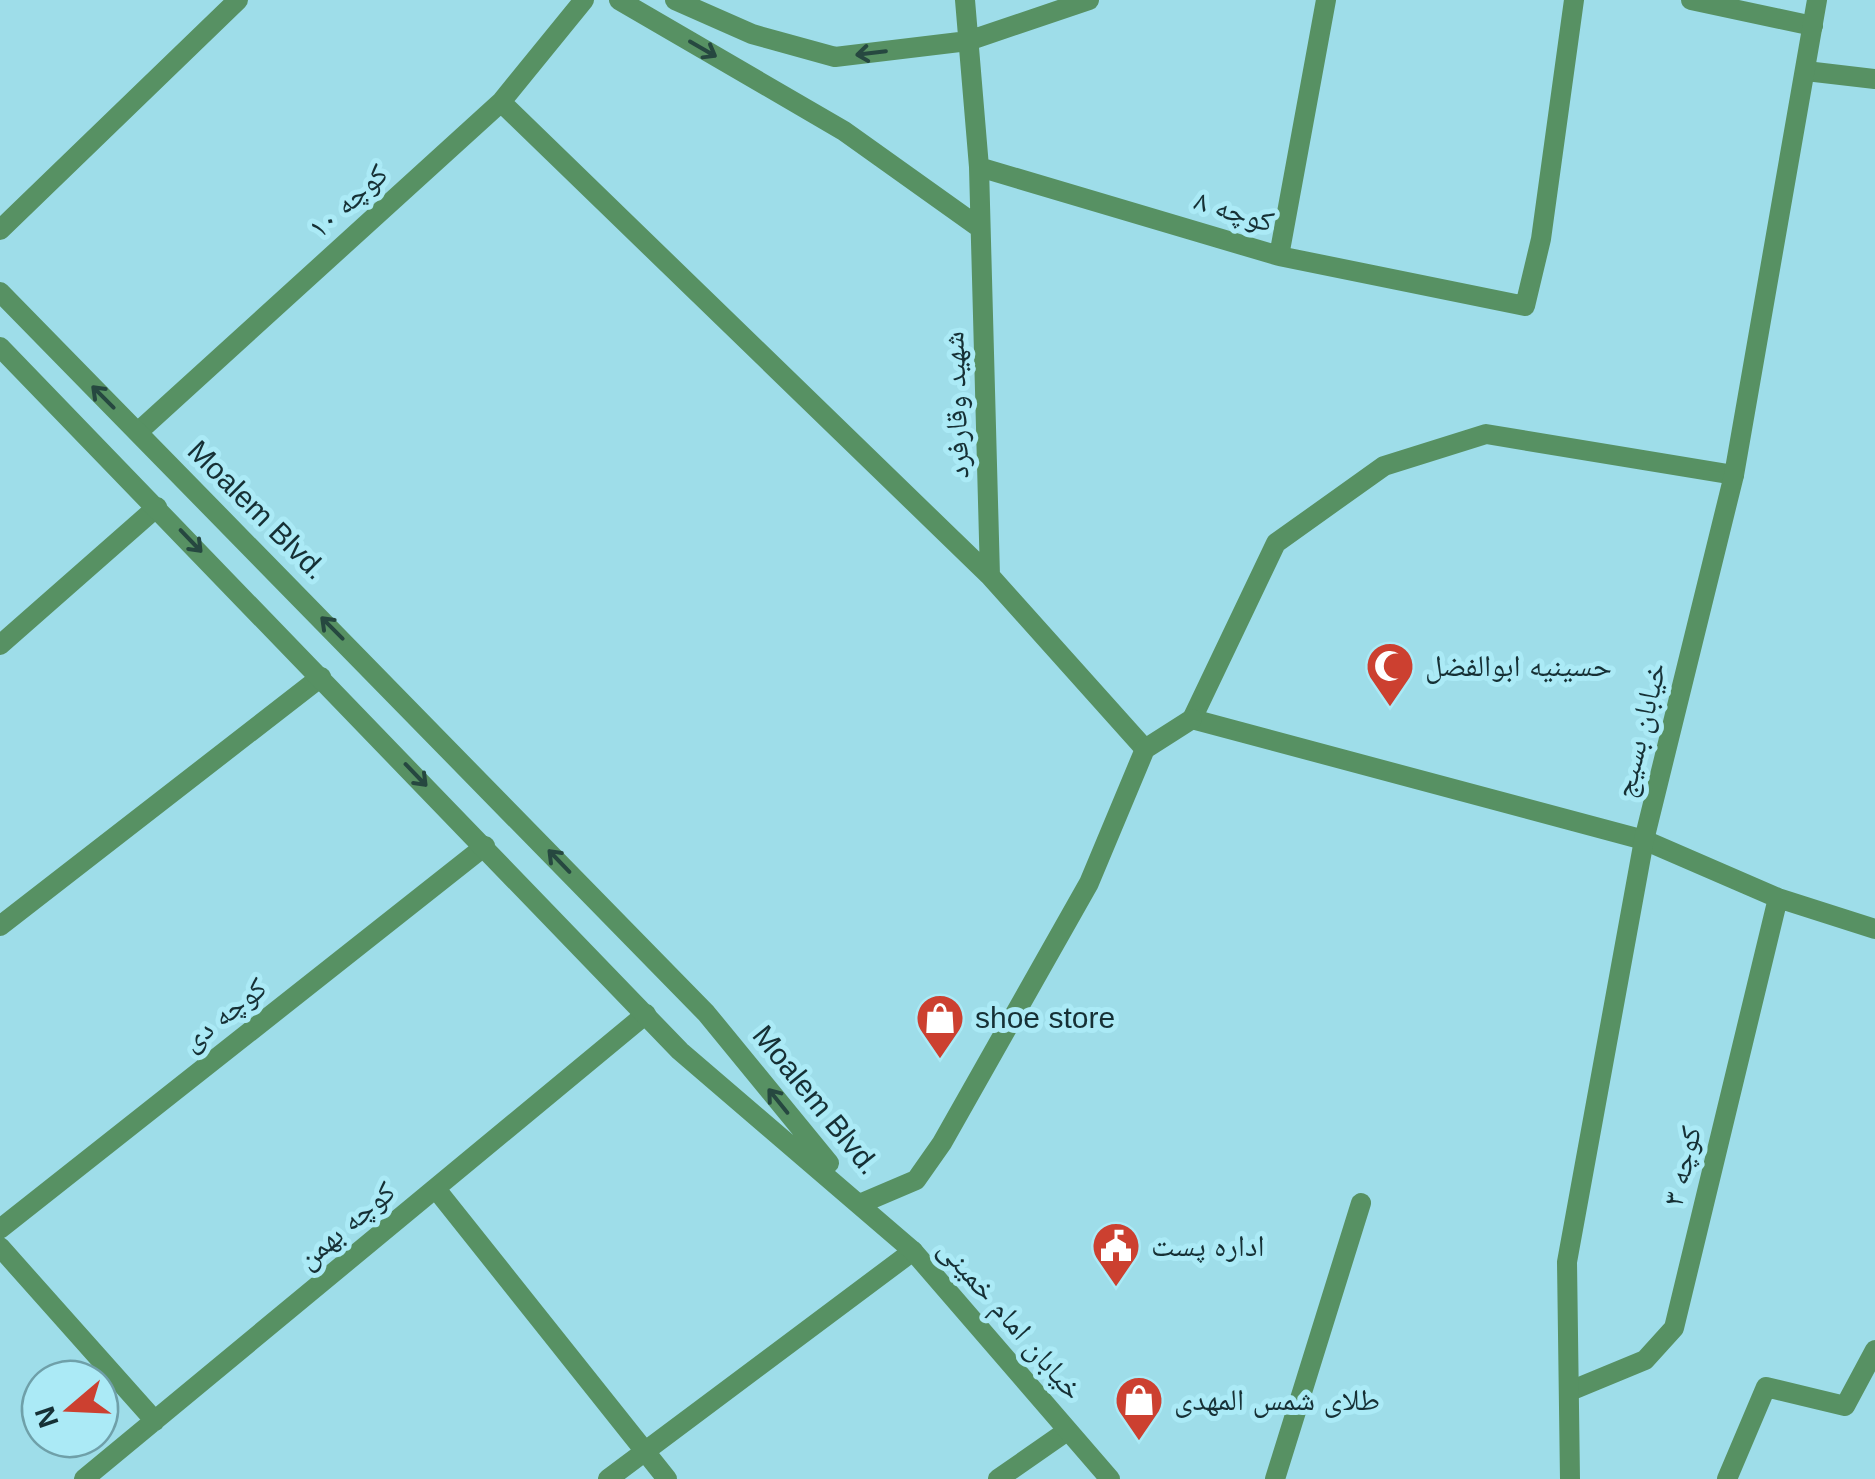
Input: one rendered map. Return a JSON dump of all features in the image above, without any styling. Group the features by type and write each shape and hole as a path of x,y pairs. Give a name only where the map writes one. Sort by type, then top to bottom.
{"street":[{"path":"0,230 238,0"},
{"name":"کوچه ۱۰","path":"138,432 501,102 584,0"},
{"path":"619,0 844,131 980,228"},
{"path":"675,0 752,34 835,57 968,41 1089,0"},
{"name":"شهید وقارفرد","path":"965,0 979,167 990,576"},
{"name":"کوچه ۸","path":"979,167 1279,256 1326,0"},
{"path":"1279,256 1525,306 1541,238 1574,0"},
{"path":"1691,0 1814,26"},
{"name":"خیابان بسیج","path":"1570,1479 1568,1262 1644,840 1734,475 1817,0"},
{"path":"1806,70 1875,78"},
{"path":"501,102 990,576 1145,749"},
{"name":"Moalem Blvd.","path":"0,292 706,1012 862,1203"},
{"name":"Moalem Blvd.","path":"0,346 680,1051 862,1203"},
{"path":"862,1203 916,1180 942,1143 1089,883 1145,749 1192,719 1276,543 1384,466 1486,434 1734,475"},
{"path":"0,645 157,507"},
{"path":"0,926 321,677"},
{"path":"1192,719 1644,840 1778,898 1875,929"},
{"name":"کوچه دی","path":"0,1229 485,846"},
{"name":"کوچه ۳","path":"1570,1391 1645,1360 1674,1328 1778,898"},
{"name":"کوچه بهمن","path":"84,1479 646,1014"},
{"path":"436,1189 667,1479"},
{"name":"خیابان امام خمینی","path":"862,1203 913,1251 1110,1479"},
{"path":"1275,1479 1361,1204"},
{"path":"0,1246 155,1421"},
{"path":"608,1479 913,1251"},
{"path":"1728,1479 1766,1387 1845,1406 1875,1350"},
{"path":"998,1479 1067,1430"}],"place":[{"name":"حسینیه ابوالفضل","path":"1390,708"},
{"name":"shoe store","path":"940,1060"},
{"name":"اداره پست","path":"1116,1288"},
{"name":"طلای شمس المهدی","path":"1139,1442"}]}
